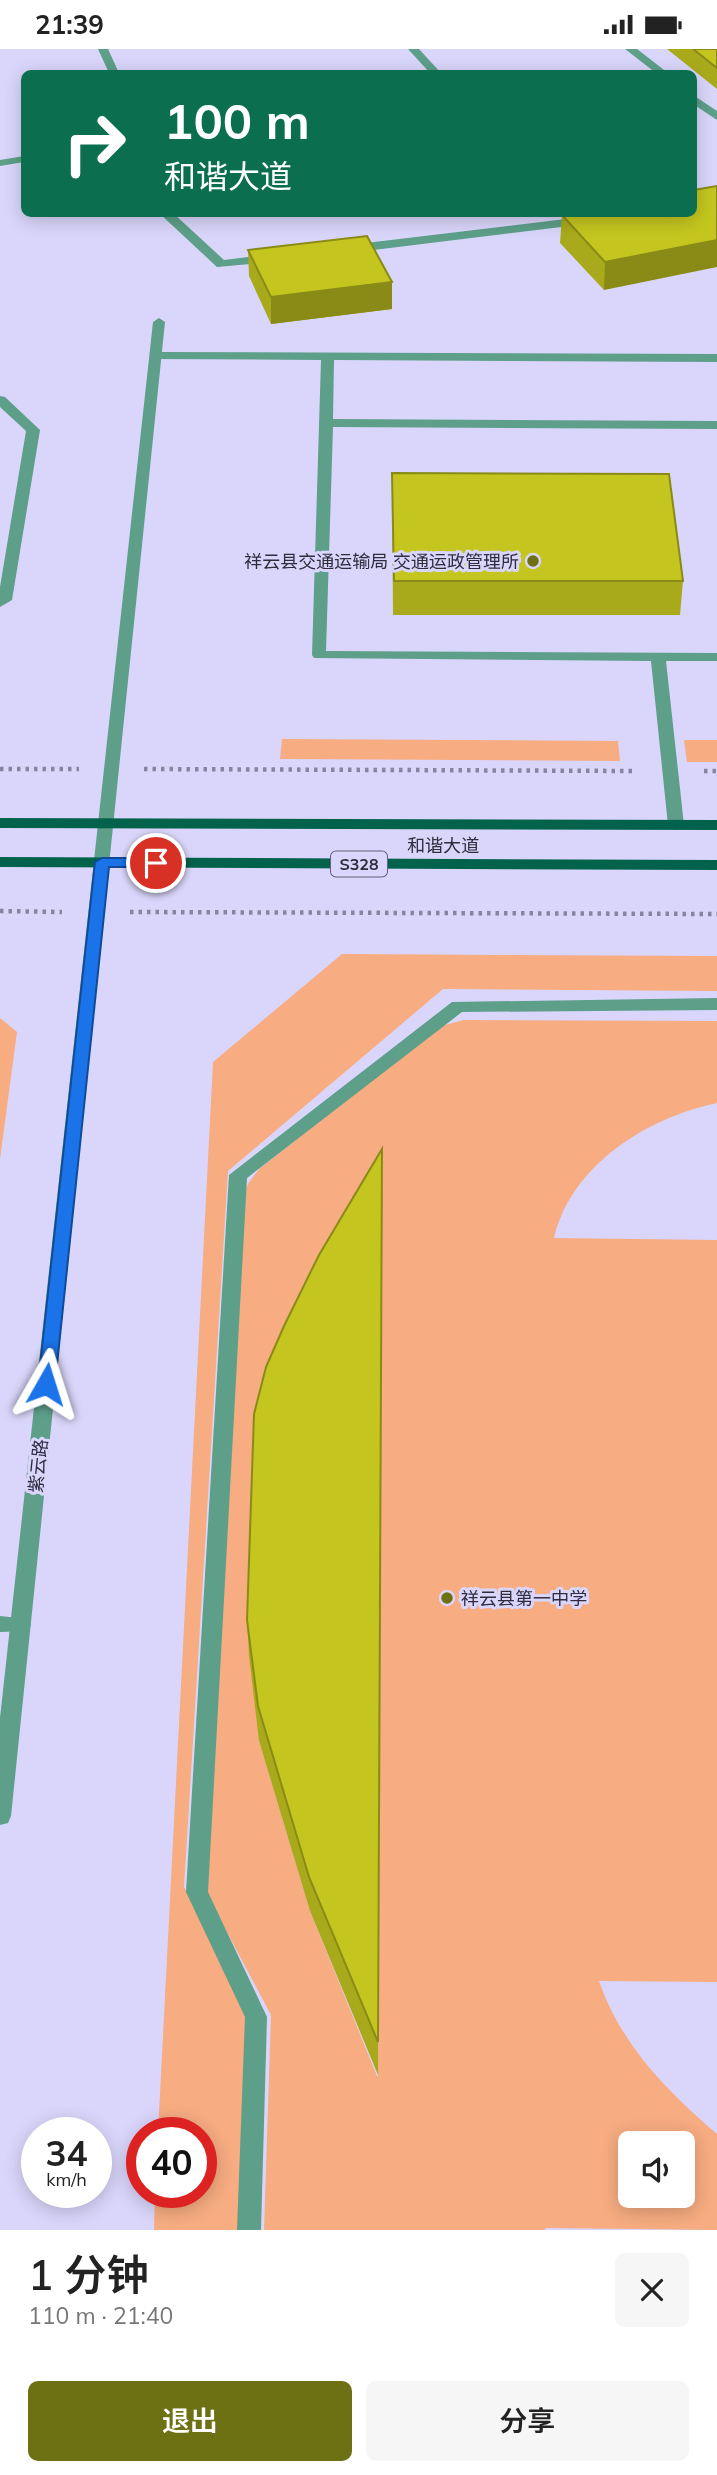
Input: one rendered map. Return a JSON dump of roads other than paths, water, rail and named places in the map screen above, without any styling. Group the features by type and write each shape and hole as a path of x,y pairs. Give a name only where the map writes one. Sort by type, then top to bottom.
{"main road":[{"name":"和谐大道","path":"0,823 717,825"},
{"name":"和谐大道","path":"0,862 717,865"}],"street":[{"path":"103,49 113,70"},
{"path":"413,49 433,70"},
{"path":"631,49 658,70"},
{"path":"697,101 717,117"},
{"path":"0,163 21,160"},
{"path":"169,217 221,264 288,256"},
{"path":"342,250 567,218 598,219"},
{"name":"紫云路","path":"0,1816 10,1624 97,912 159,322"},
{"path":"156,356 717,358"},
{"path":"327,357 319,655 717,657"},
{"path":"0,401 33,429 5,600 0,603"},
{"path":"326,423 717,425"},
{"path":"658,657 676,825"},
{"path":"249,2230 256,2017 197,1892 239,1175 458,1006 717,1004"}],"place":[{"name":"祥云县交通运输局 交通运政管理所","path":"533,561"},
{"name":"祥云县第一中学","path":"447,1598"}]}
